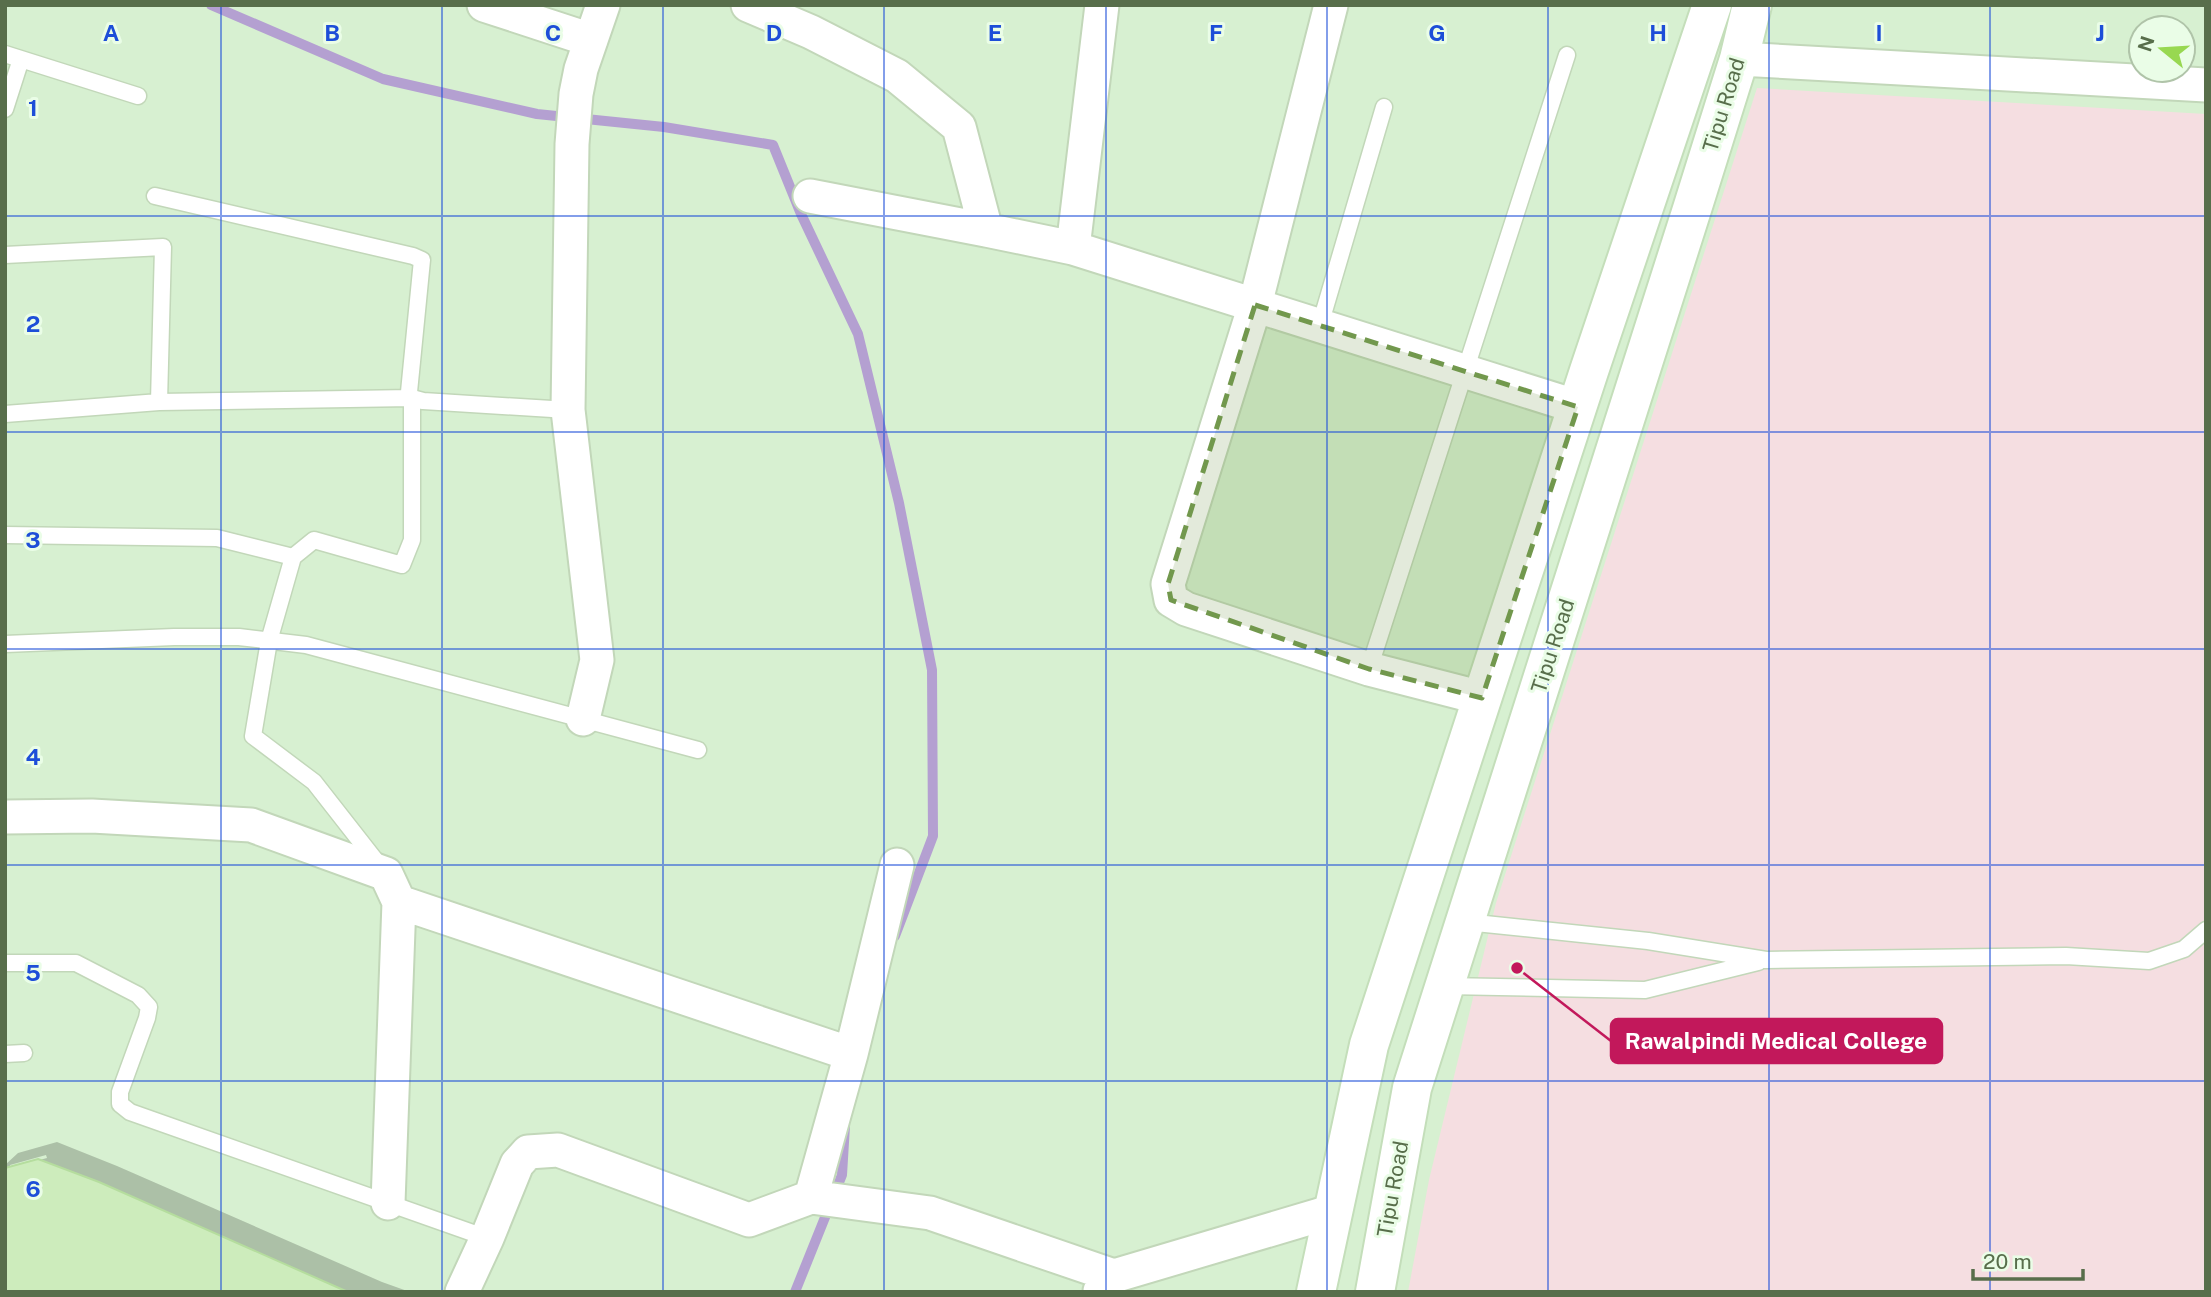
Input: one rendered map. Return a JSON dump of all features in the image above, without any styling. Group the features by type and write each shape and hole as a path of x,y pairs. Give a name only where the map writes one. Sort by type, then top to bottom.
{"main road":[{"path":"1316,1292 1369,1045 1712,5"},
{"name":"Tipu Road","path":"1375,1292 1412,1088 1739,59 1752,5"}],"street":[{"path":"484,5 591,40"},
{"path":"583,719 597,660 568,410 572,144 580,69 603,5"},
{"path":"748,5 811,32 897,76 959,127 986,230"},
{"path":"1073,248 1102,5"},
{"path":"1331,5 1255,304 1168,584 1171,600 1186,609 1369,669 1482,698"},
{"path":"1739,59 2206,85"},
{"path":"810,196 1073,248 1578,407"},
{"path":"5,817 92,816 250,825 393,888 851,1054"},
{"path":"811,1197 851,1054 897,865"},
{"path":"388,1203 393,888"},
{"path":"462,1292 517,1164 528,1152 558,1150 749,1220 811,1197 930,1213 1107,1284 1334,1211"}],"lane":[{"path":"1369,669 1567,55"},
{"path":"5,109 13,56 138,96"},
{"path":"1320,325 1384,107"},
{"path":"155,196 422,260 409,392 412,398 412,540 402,565 314,540 293,558 269,641 253,736 314,782 393,888"},
{"path":"5,255 163,247 159,402"},
{"path":"5,414 159,402 412,398 423,401 568,410"},
{"path":"5,535 216,538 293,558"},
{"path":"5,644 239,637 306,645 698,750"},
{"path":"1466,922 1648,941 1766,960 2066,956 2149,961 2184,949 2206,930"},
{"path":"1445,986 1645,990 1766,960"},
{"path":"5,963 76,963 138,995 149,1007 120,1092 120,1104 130,1112 487,1238"},
{"path":"5,1054 24,1054"}],"highlighted area":[{"path":"1255,305 1578,407 1482,698 1369,669 1171,600 1168,584"}],"shaded area":[{"path":"5,5 2206,5 2206,1292 5,1292"},
{"path":"1757,88 2206,114 2206,1292 1408,1292 1429,1180 1496,903"}],"building":[{"path":"38,1159 99,1182 348,1292 5,1292 5,1168"}],"waterway":[{"path":"211,5 383,79 537,114 664,127 773,145 801,214 858,334 899,503 932,670 933,836 895,936"},
{"path":"795,1292 842,1175 845,1126"}],"place":[{"name":"Rawalpindi Medical College","path":"1517,968"}]}
